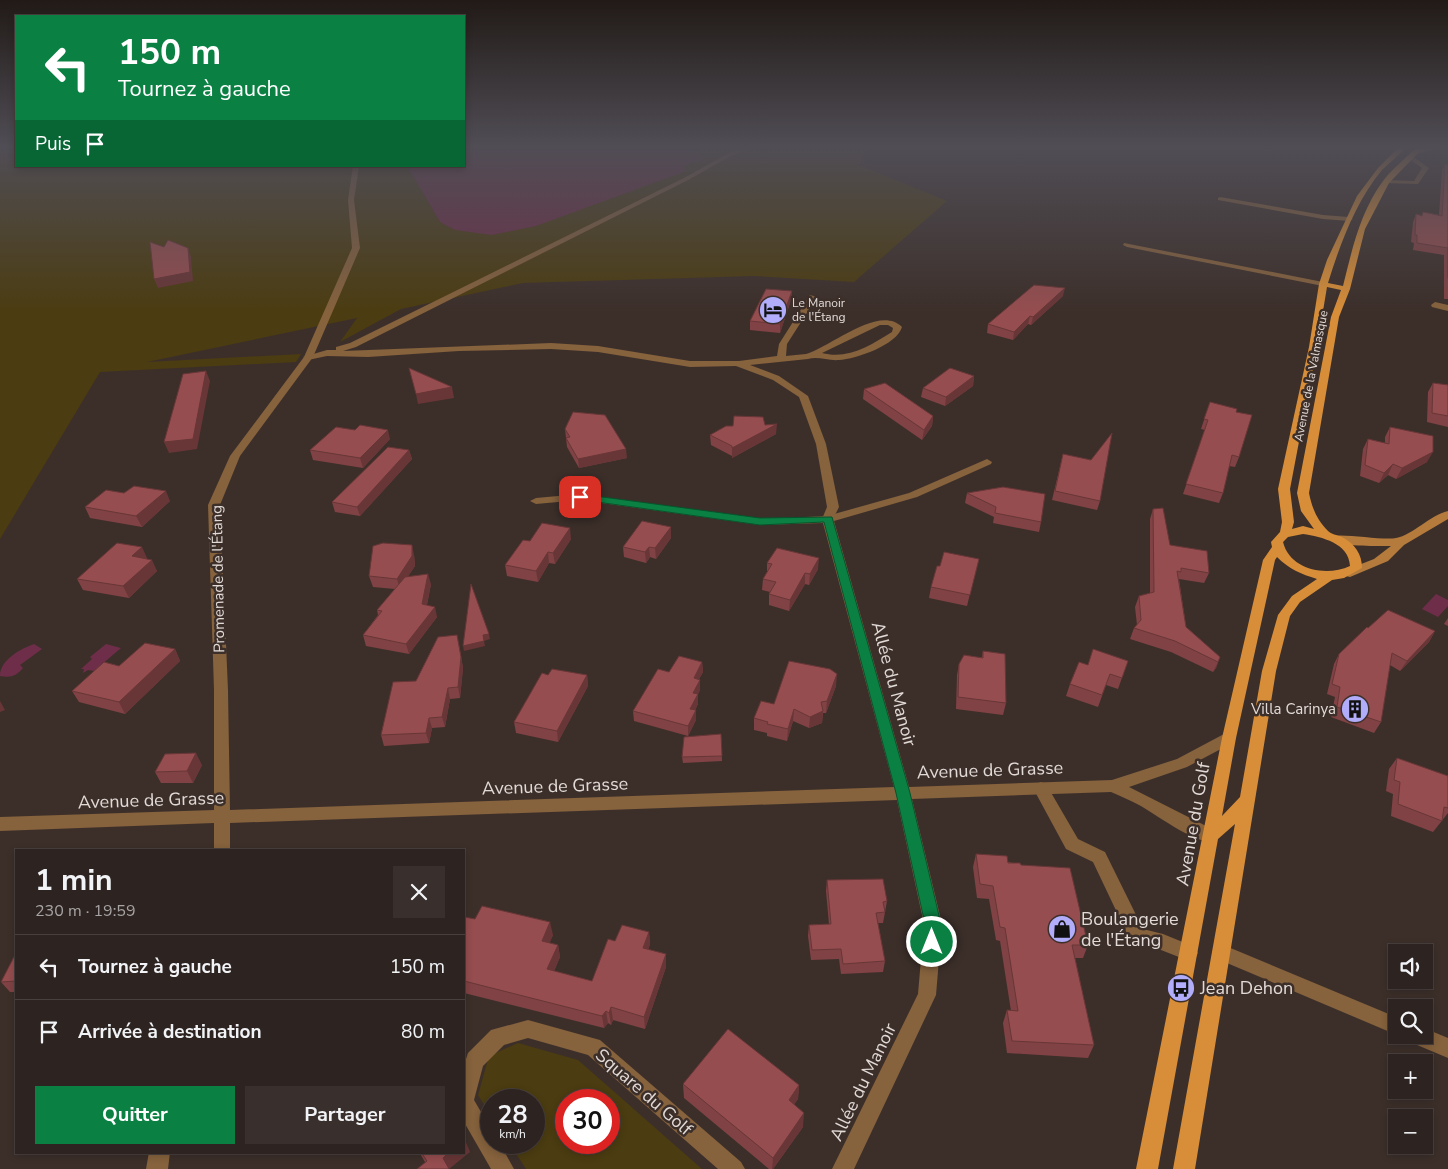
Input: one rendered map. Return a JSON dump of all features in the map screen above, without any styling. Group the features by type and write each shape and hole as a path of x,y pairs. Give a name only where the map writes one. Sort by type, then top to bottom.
{"main road":[{"name":"Avenue de la Valmasque","path":"1285,532 1288,522 1284,489 1313,347 1322,284 1330,260 1357,203"},
{"name":"Avenue de la Valmasque","path":"1329,536 1307,511 1303,493 1335,317 1346,289 1361,228 1374,203"},
{"path":"1322,284 1346,289"},
{"path":"1277,549 1282,556 1302,570 1329,576 1350,573 1356,568 1357,561 1353,553 1345,545 1329,536 1303,530 1285,532"},
{"name":"Avenue du Golf","path":"1147,1169 1229,738 1269,560 1277,549 1276,542 1285,532"},
{"path":"1184,1169 1269,671 1284,615 1296,599 1329,576"},
{"path":"1210,836 1222,827 1246,801"}],"street":[{"name":"Promenade de l'Étang","path":"222,849 221,690 214,505 235,456 308,357 356,248 351,203"},
{"path":"308,357 354,345 639,203"},
{"path":"1240,203 1323,217 1348,219"},
{"path":"1127,245 1322,284"},
{"path":"780,358 783,344 814,297"},
{"path":"1435,305 1448,308"},
{"path":"326,353 368,354 459,348 551,346 598,349 690,364 737,363 816,354 879,322 890,322 898,327 896,333 854,356 837,359 816,354"},
{"path":"737,363 776,378 803,396 821,444 833,507 828,519"},
{"path":"536,501 580,497 760,522 828,519 913,495 987,462"},
{"path":"1350,573 1386,558 1392,554 1400,542 1448,514"},
{"name":"Allée du Manoir","path":"828,519 903,793 933,924 927,995 843,1169"},
{"path":"1329,536 1367,542 1400,542"},
{"name":"Avenue de Grasse","path":"0,824 223,818 1112,786 1182,763 1229,738"},
{"name":"Avenue de Grasse","path":"1112,786 1144,800 1201,833 1210,836"},
{"path":"1041,788 1072,844 1099,857 1137,936 1163,942 1189,953"},
{"path":"1221,952 1388,1023"},
{"name":"Square du Golf","path":"465,1095 475,1060 498,1037 528,1029 593,1047 734,1169"},
{"path":"1433,1042 1448,1048"},
{"path":"465,1105 503,1169"},
{"path":"157,1169 160,1154"}],"shaded area":[{"path":"0,203 429,203 440,222 448,203 945,203 854,282 754,276 523,283 401,309 340,342 357,318 147,362 301,354 296,362 100,372 0,539"},
{"path":"429,203 600,203 536,226 492,235 455,230 440,222"},
{"path":"1436,594 1448,600 1448,606 1438,617 1422,609"},
{"path":"34,644 42,649 20,665 23,668 16,675 0,676 3,665 7,660 17,652"},
{"path":"106,644 121,648 94,671 88,670 83,673 84,669 81,669 92,659 90,657"},
{"path":"518,1043 578,1060 611,1089 555,1089 555,1154 620,1154 620,1097 702,1169 526,1169 516,1154 545,1154 545,1089 480,1089 480,1098 478,1095 489,1056"}],"building":[{"path":"1443,203 1448,203 1448,248 1417,243 1417,235 1415,235 1416,214 1422,216 1423,212 1442,216"},
{"path":"168,240 188,248 190,272 154,279 150,242 164,247"},
{"path":"1034,285 1065,288 1033,317 1030,316 1014,332 988,324"},
{"path":"766,289 792,291 780,324 750,321"},
{"path":"409,368 452,387 416,394"},
{"path":"950,368 974,376 946,397 923,388"},
{"path":"206,371 193,439 164,442 183,374"},
{"path":"885,383 933,416 924,430 864,389"},
{"path":"1433,383 1448,385 1448,416 1432,413"},
{"path":"1210,402 1237,409 1236,412 1252,415 1239,457 1232,455 1223,493 1186,484 1208,420 1204,419"},
{"path":"573,412 605,415 626,449 578,459 566,438 570,437 565,429"},
{"path":"734,416 763,417 765,425 777,424 732,448 732,446 710,435 726,426 733,426"},
{"path":"360,425 388,430 360,458 310,450 336,427 355,430"},
{"path":"1390,427 1433,436 1433,452 1402,468 1393,464 1384,473 1365,465 1368,439 1389,444"},
{"path":"1112,433 1100,501 1055,491 1063,454 1091,460"},
{"path":"388,447 409,450 357,507 332,502"},
{"path":"134,486 166,491 136,516 85,507 106,490 124,493"},
{"path":"1003,487 1045,494 1041,522 995,513 996,507 967,493"},
{"path":"1163,508 1170,545 1207,551 1209,573 1181,568 1181,572 1177,571 1186,627 1220,657 1218,662 1175,641 1134,628 1141,620 1139,596 1154,592 1153,509"},
{"path":"642,521 671,527 655,548 649,547 645,552 623,547"},
{"path":"542,523 570,528 553,553 548,552 536,571 505,565 523,540 530,541"},
{"path":"117,543 142,547 132,556 152,560 123,586 77,579"},
{"path":"383,543 412,545 412,556 397,579 369,576 373,546"},
{"path":"777,548 819,558 810,574 805,573 790,600 769,594 776,582 763,579 772,564 767,563"},
{"path":"944,552 979,559 970,595 931,587 937,566 940,566"},
{"path":"428,574 422,604 435,607 406,644 363,635 382,611 377,610 405,577"},
{"path":"471,584 489,634 483,635 484,641 463,646"},
{"path":"1388,610 1435,631 1407,661 1392,653 1381,722 1337,707 1340,687 1332,684 1339,654"},
{"path":"457,635 461,657 458,687 448,688 442,717 429,718 426,733 381,735 393,682 416,681 438,637"},
{"path":"145,643 175,649 119,702 72,691 104,662 119,666"},
{"path":"1093,649 1128,661 1122,678 1110,674 1102,695 1070,684 1079,662 1088,665"},
{"path":"983,651 1005,654 1006,703 958,697 959,664 964,655 983,658"},
{"path":"679,656 702,662 694,678 700,680 693,693 698,694 690,709 696,710 688,726 633,711 658,669 669,672"},
{"path":"789,661 830,669 837,674 827,701 821,702 823,711 810,717 794,709 788,729 767,724 768,722 754,718 761,701 774,704"},
{"path":"552,669 587,675 557,731 514,722 542,673 548,675"},
{"path":"721,734 722,756 682,757 684,737"},
{"path":"196,753 187,771 155,772 165,754"},
{"path":"1397,758 1448,776 1448,808 1444,807 1442,821 1398,804 1400,782 1394,780"},
{"path":"976,854 1007,856 1008,863 1020,863 1021,865 1070,868 1088,945 1072,945 1094,1045 1012,1041 1007,1010 1018,1011 1005,928 1000,927 993,886 980,884"},
{"path":"883,879 887,901 883,902 885,912 876,913 885,961 843,964 841,949 812,950 809,925 831,924 827,880"},
{"path":"482,906 550,922 542,941 558,945 547,969 592,981 608,939 615,941 622,925 649,932 643,948 666,954 644,1017 611,1007 609,1013 606,1011 602,1016 465,981 465,917 475,919"},
{"path":"15,955 15,981 1,982"},
{"path":"728,1029 799,1085 789,1100 804,1113 773,1158 683,1084"},
{"path":"422,1154 447,1154 443,1158 449,1169 417,1169 427,1161"}],"place":[{"name":"Le Manoir de l'Étang","path":"773,310"},
{"name":"Villa Carinya","path":"1355,709"},
{"name":"Boulangerie de l'Étang","path":"1062,929"},
{"name":"Jean Dehon","path":"1181,988"}],"route":[{"path":"580,497 760,522 828,519 903,793 933,924 932,942"}]}
